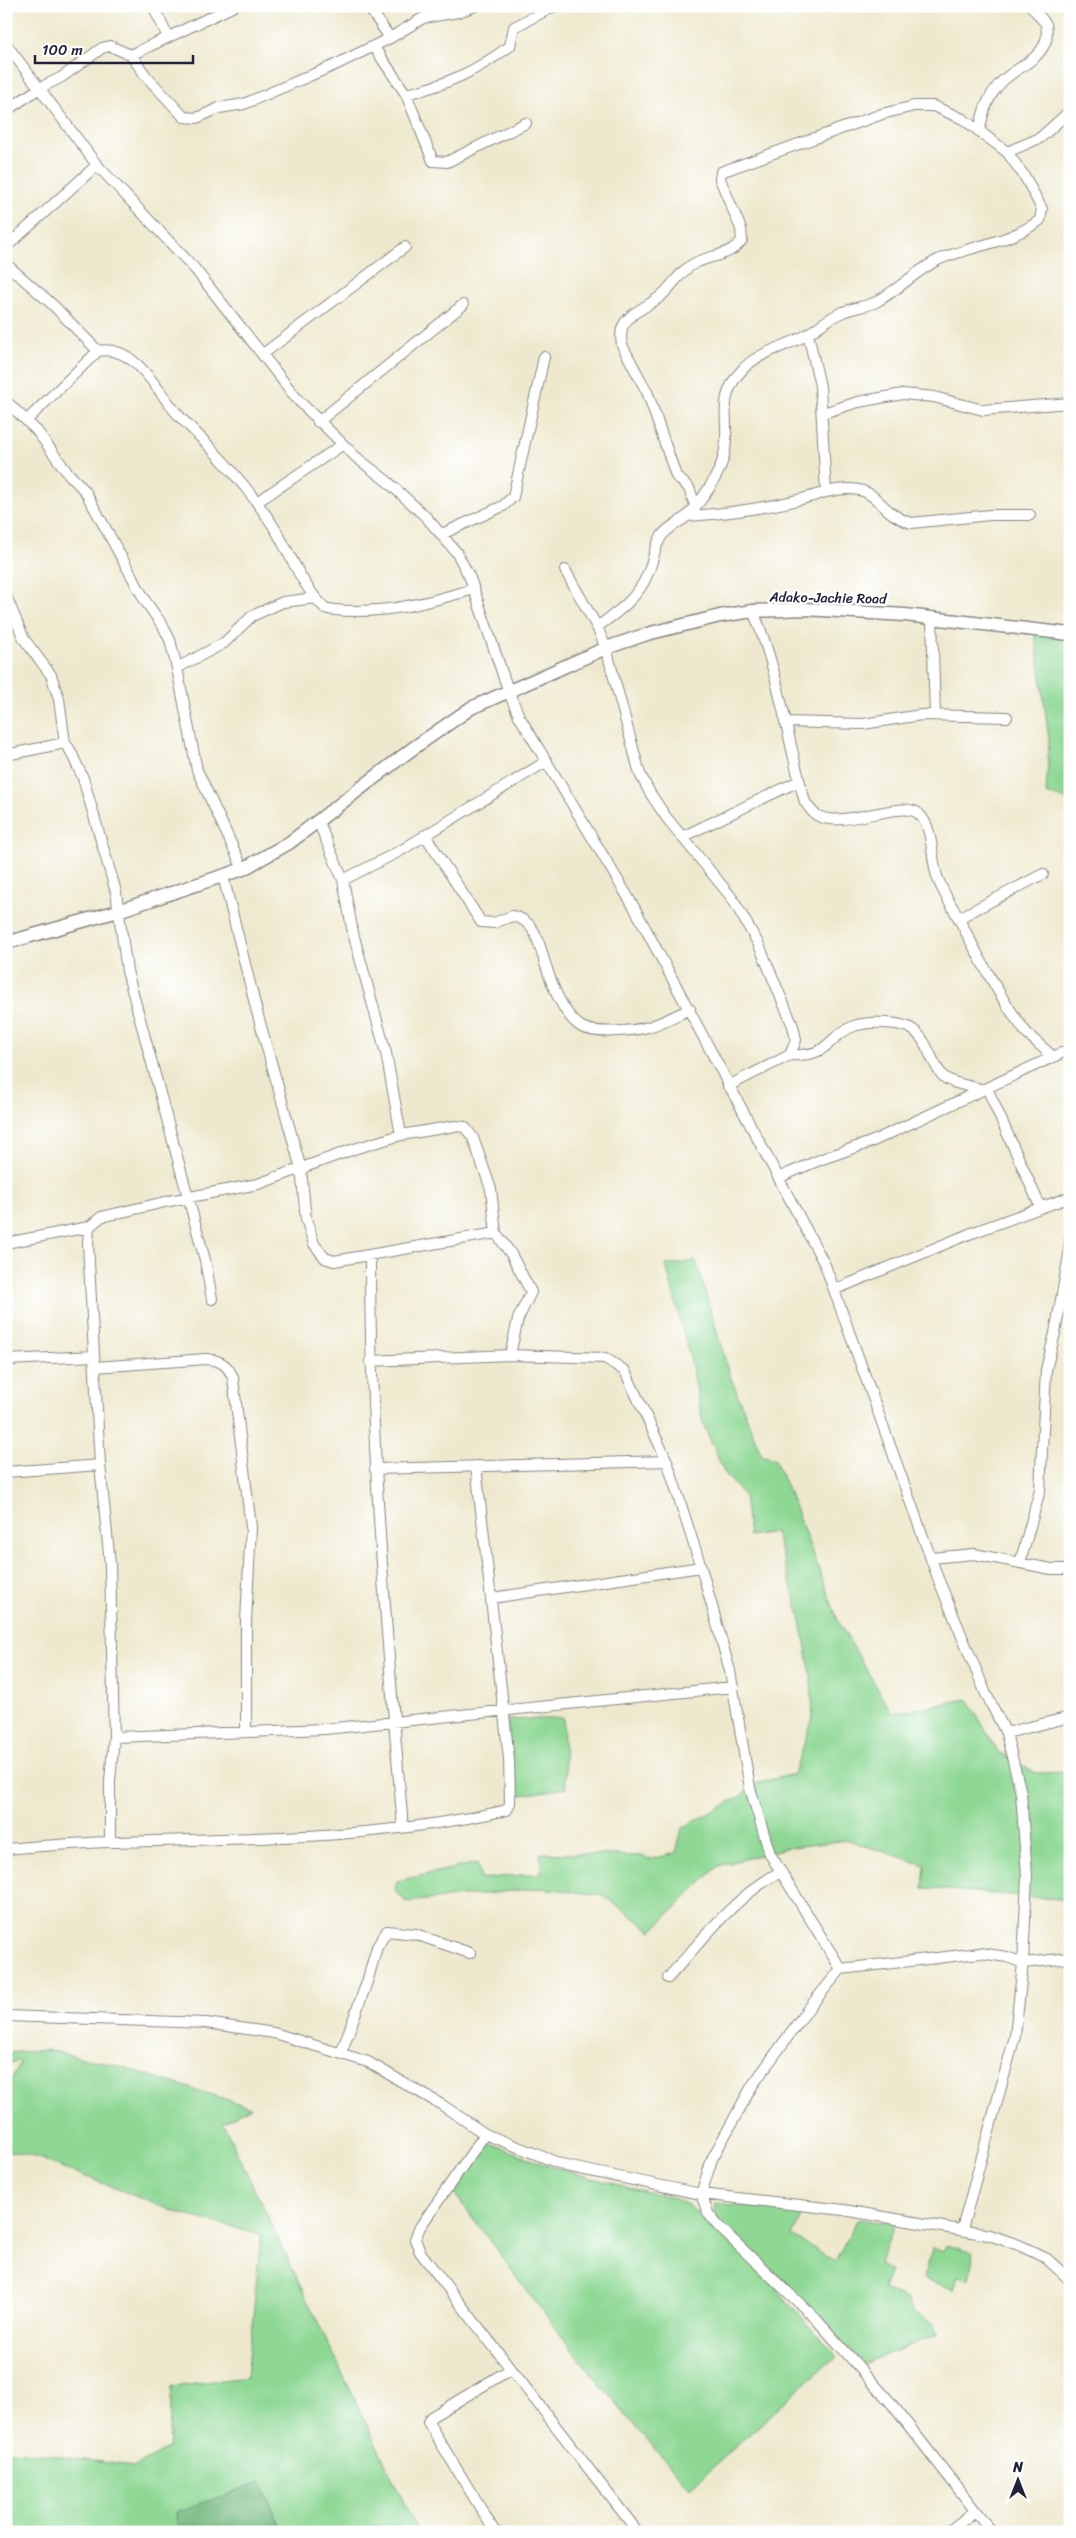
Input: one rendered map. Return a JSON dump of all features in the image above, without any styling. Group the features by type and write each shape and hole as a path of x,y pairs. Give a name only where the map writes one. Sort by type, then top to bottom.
{"street":[{"path":"153,6 168,37"},
{"path":"131,55 234,6"},
{"path":"368,6 390,38"},
{"path":"6,111 38,89 62,77 102,48 110,46 131,55 146,76 184,117 197,118 219,108 244,104 374,47 423,18 458,12 475,6"},
{"path":"406,94 425,90 471,73 510,46 514,27 555,6"},
{"path":"980,131 983,109 993,93 1011,74 1031,60 1045,44 1046,24 1031,6"},
{"path":"6,44 97,165 195,269 263,354 278,377 318,422 388,482 442,534 457,553 474,589 508,690 519,716 634,907 690,1009 728,1086 780,1177 825,1265 931,1558 986,1694 1006,1733 1021,1793 1027,1876 1023,1963 1015,2036 962,2230"},
{"path":"374,47 406,94 433,161 438,163 447,162 526,123"},
{"path":"597,627 616,614 640,589 648,574 660,538 666,530 686,516 695,505 712,481 724,456 724,411 731,384 752,361 808,334 832,317 875,302 926,266 965,249 1028,229 1040,220 1042,209 1025,176 1007,152 980,131 949,111 933,106 914,106 827,132 721,172 720,179 741,229 742,240 736,248 694,263 682,272 662,295 630,318 623,327 621,335 622,345 652,404 676,476 689,488 695,505"},
{"path":"1007,152 1040,138 1070,111"},
{"path":"6,247 97,165"},
{"path":"263,354 405,247"},
{"path":"6,264 53,305 98,351"},
{"path":"318,422 463,305"},
{"path":"808,334 820,386 826,492"},
{"path":"27,420 98,351 112,351 124,356 148,375 180,416 202,436 257,502 316,598 328,609 389,610 419,605 474,589"},
{"path":"442,534 503,506 513,497 544,357"},
{"path":"823,413 858,402 903,394 934,397 983,410 1070,403"},
{"path":"6,401 27,420 85,491 146,602 170,640 197,770 244,869"},
{"path":"257,502 342,444"},
{"path":"686,516 715,515 805,499 845,487 865,490 900,520 911,523 990,515 1030,515"},
{"path":"566,570 597,627 606,648 640,774 650,793 682,837 732,898 759,945 793,1026 796,1040 790,1055"},
{"path":"6,596 24,639 51,675 59,699 65,743 83,778 116,892 127,971 205,1260 212,1299"},
{"path":"177,668 224,643 252,616 283,602 316,598"},
{"path":"753,611 760,629 805,802 816,815 828,818 859,818 899,809 911,810 918,814 928,832 932,862 939,881 977,955 1026,1031 1053,1057"},
{"name":"Adako-Jachie Road","path":"6,943 118,911 244,869 289,843 456,718 508,690 606,648 672,627 753,611 853,611 1070,634"},
{"path":"932,618 935,716"},
{"path":"785,722 863,724 903,717 1007,717"},
{"path":"6,754 65,743"},
{"path":"343,880 372,867 547,761"},
{"path":"682,837 799,781"},
{"path":"318,821 343,880 353,933 386,1053 401,1135"},
{"path":"425,835 481,922 494,923 512,916 528,923 536,934 551,980 561,1001 580,1026 595,1031 647,1027 690,1009"},
{"path":"959,918 1044,874"},
{"path":"223,876 257,1012 301,1169 306,1219 314,1244 324,1258 334,1261 370,1256 496,1233"},
{"path":"728,1086 790,1055 802,1056 820,1051 855,1026 872,1024 906,1026 915,1031 923,1040 945,1078 985,1089 1040,1206"},
{"path":"780,1177 822,1159 872,1142 1070,1049"},
{"path":"6,1243 89,1227 101,1217 187,1197 258,1184 401,1135 455,1126 465,1128 473,1138 491,1189 496,1233 511,1254 531,1292 518,1319 510,1355"},
{"path":"834,1290 1040,1206 1070,1197"},
{"path":"89,1227 88,1244 100,1465 110,1564 114,1737 110,1781 110,1842"},
{"path":"1020,1563 1040,1490 1046,1370 1059,1313 1069,1255 1070,1237"},
{"path":"370,1256 370,1361 375,1469 403,1828"},
{"path":"370,1361 510,1355 605,1358 625,1371 666,1461 701,1567 733,1687 750,1788 770,1854 841,1969"},
{"path":"6,1360 95,1362 206,1359 220,1361 230,1370 233,1378 241,1436 251,1527 246,1622 246,1732"},
{"path":"375,1469 666,1461"},
{"path":"6,1472 100,1465"},
{"path":"6,1849 110,1842 245,1839 354,1833 453,1823 507,1810 510,1803 509,1759 476,1466"},
{"path":"931,1558 974,1554 1051,1569 1070,1569"},
{"path":"492,1598 701,1567"},
{"path":"114,1737 325,1729 733,1687"},
{"path":"1006,1733 1070,1717"},
{"path":"668,1978 726,1912 759,1885 780,1872"},
{"path":"340,2052 367,1982 377,1947 387,1931 415,1934 470,1953"},
{"path":"992,2532 891,2403 816,2319 718,2226 708,2213 701,2194 712,2159 752,2086 808,2009 841,1969 980,1953 1007,1957 1023,1963 1070,1958"},
{"path":"6,2016 224,2024 274,2033 368,2062 410,2085 484,2134 566,2166 701,2194 844,2210 962,2230 1019,2245 1046,2258 1070,2280"},
{"path":"484,2134 420,2226 415,2239 420,2252 638,2532"},
{"path":"494,2532 428,2422 431,2417 511,2369"},
{"path":"948,2532 975,2511"}],"green space":[{"path":"1035,633 1070,638 1070,801 1046,794 1049,740"},
{"path":"696,1261 729,1373 762,1456 774,1458 791,1497 839,1623 892,1713 968,1699 998,1752 1035,1773 1070,1772 1070,1900 923,1888 925,1865 847,1840 786,1848 718,1866 652,1931 603,1895 542,1888 406,1902 395,1890 397,1881 477,1863 481,1879 542,1873 540,1853 643,1856 648,1860 676,1853 682,1828 739,1797 758,1783 794,1774 813,1718 811,1675 800,1616 775,1532 749,1536 744,1496 724,1472 703,1423 692,1366 666,1265"},
{"path":"563,1718 566,1788 515,1796 507,1720"},
{"path":"48,2050 120,2066 251,2107 223,2123 418,2532 283,2532 261,2482 177,2512 177,2532 6,2532 6,2450 134,2466 168,2449 172,2386 247,2377 261,2234 181,2214 38,2158 6,2150 6,2090 21,2061 6,2063 6,2053"},
{"path":"488,2142 549,2166 629,2188 672,2197 688,2205 761,2271 836,2356 690,2488 596,2379 451,2189"},
{"path":"715,2203 803,2212 792,2236 836,2261 858,2219 895,2224 879,2265 890,2271 883,2290 907,2299 914,2313 934,2324 938,2334 863,2364 771,2268 717,2218 714,2209"},
{"path":"947,2245 974,2253 969,2279 958,2276 954,2290 923,2278 933,2247 944,2251"},
{"path":"261,2482 283,2532 177,2532 176,2512"}]}
